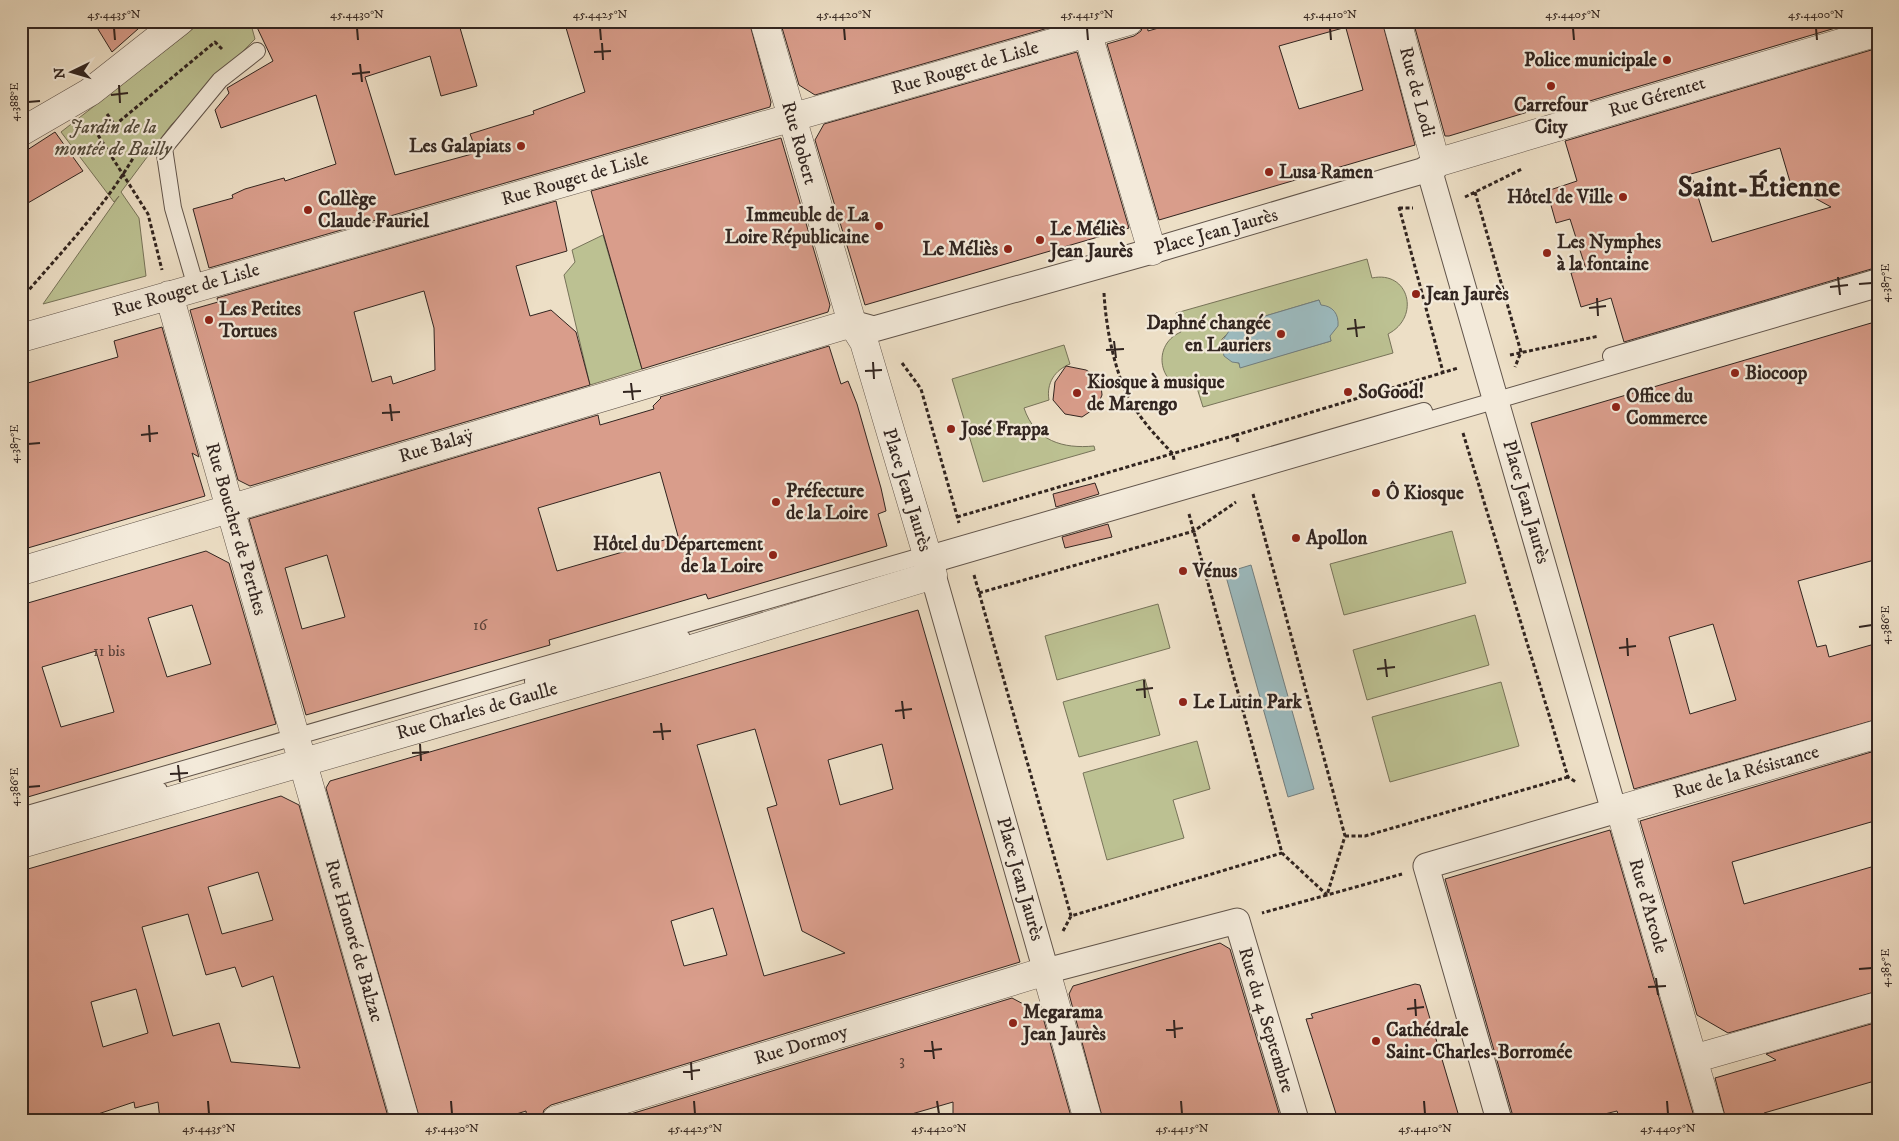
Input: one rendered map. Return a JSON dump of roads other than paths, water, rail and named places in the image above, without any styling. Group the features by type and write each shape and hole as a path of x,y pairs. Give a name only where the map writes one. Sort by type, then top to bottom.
{"street":[{"path":"21,132 83,96 180,21"},
{"name":"Rue Robert","path":"764,21 852,323"},
{"name":"Rue Rouget de Lisle","path":"21,338 792,118 1086,27 1129,21"},
{"name":"Rue de Lodi","path":"1397,21 1436,163"},
{"path":"1086,27 1152,251"},
{"name":"Rue Gérentet","path":"1436,163 1878,32"},
{"name":"Place Jean Jaurès","path":"852,323 874,328 1152,251 1422,171 1436,163"},
{"name":"Place Jean Jaurès","path":"1436,163 1431,176 1613,807"},
{"name":"Rue Boucher de Perthes","path":"169,295 299,749"},
{"name":"Place Jean Jaurès","path":"852,323 864,342 1046,971"},
{"name":"Rue Balaÿ","path":"21,571 230,507 852,323"},
{"name":"Rue Charles de Gaulle","path":"21,844 159,806 299,749 650,662 929,565"},
{"name":"Rue de la Résistance","path":"1613,807 1878,734"},
{"name":"Rue Honoré de Balzac","path":"299,749 405,1120"},
{"path":"1500,1120 1426,866 1613,807"},
{"name":"Rue d'Arcole","path":"1613,807 1622,816 1711,1120"},
{"name":"Rue du 4 Septembre","path":"1046,971 1237,921 1296,1120"},
{"path":"1046,971 1088,1120"},
{"name":"Rue Dormoy","path":"556,1120 1046,971"},
{"path":"1693,1059 1878,1006"}],"lane":[{"path":"196,287 174,208 164,148 220,80 256,51"},
{"path":"1182,486 1243,462 1498,405 1878,277"},
{"path":"929,565 966,548 1182,486 1498,405 1878,289"},
{"path":"21,816 299,749"},
{"path":"21,829 299,749"}],"water":[{"path":"1319,300 1321,305 1329,307 1336,314 1338,326 1330,336 1331,341 1240,368 1239,363 1232,362 1224,356 1221,343 1229,331 1228,327"},
{"path":"1251,565 1314,789 1288,797 1225,573"}],"place":[{"name":"Police municipale","path":"1667,60"},
{"name":"Carrefour City","path":"1551,86"},
{"name":"Les Galapiats","path":"521,146"},
{"name":"Lusa Ramen","path":"1269,172"},
{"name":"Hôtel de Ville","path":"1623,197"},
{"name":"Collège Claude Fauriel","path":"308,210"},
{"name":"Immeuble de La Loire Républicaine","path":"879,226"},
{"name":"Le Méliès Jean Jaurès","path":"1040,240"},
{"name":"Le Méliès","path":"1008,249"},
{"name":"Les Nymphes à la fontaine","path":"1547,253"},
{"name":"Jean Jaurès","path":"1416,294"},
{"name":"Les Petites Tortues","path":"209,320"},
{"name":"Daphné changée en Lauriers","path":"1281,334"},
{"name":"Biocoop","path":"1735,373"},
{"name":"SoGood!","path":"1348,392"},
{"name":"Kiosque à musique de Marengo","path":"1077,393"},
{"name":"Office du Commerce","path":"1616,407"},
{"name":"José Frappa","path":"951,429"},
{"name":"Ô Kiosque","path":"1376,493"},
{"name":"Préfecture de la Loire","path":"776,502"},
{"name":"Apollon","path":"1296,538"},
{"name":"Hôtel du Département de la Loire","path":"773,555"},
{"name":"Vénus","path":"1183,571"},
{"name":"Le Lutin Park","path":"1183,702"},
{"name":"Megarama Jean Jaurès","path":"1013,1023"},
{"name":"Cathédrale Saint-Charles-Borromée","path":"1376,1041"}],"district":[{"name":"Saint-Étienne","path":"1759,188"}],"park label":[{"name":"Jardin de la montée de Bailly","path":"113,138"}]}
